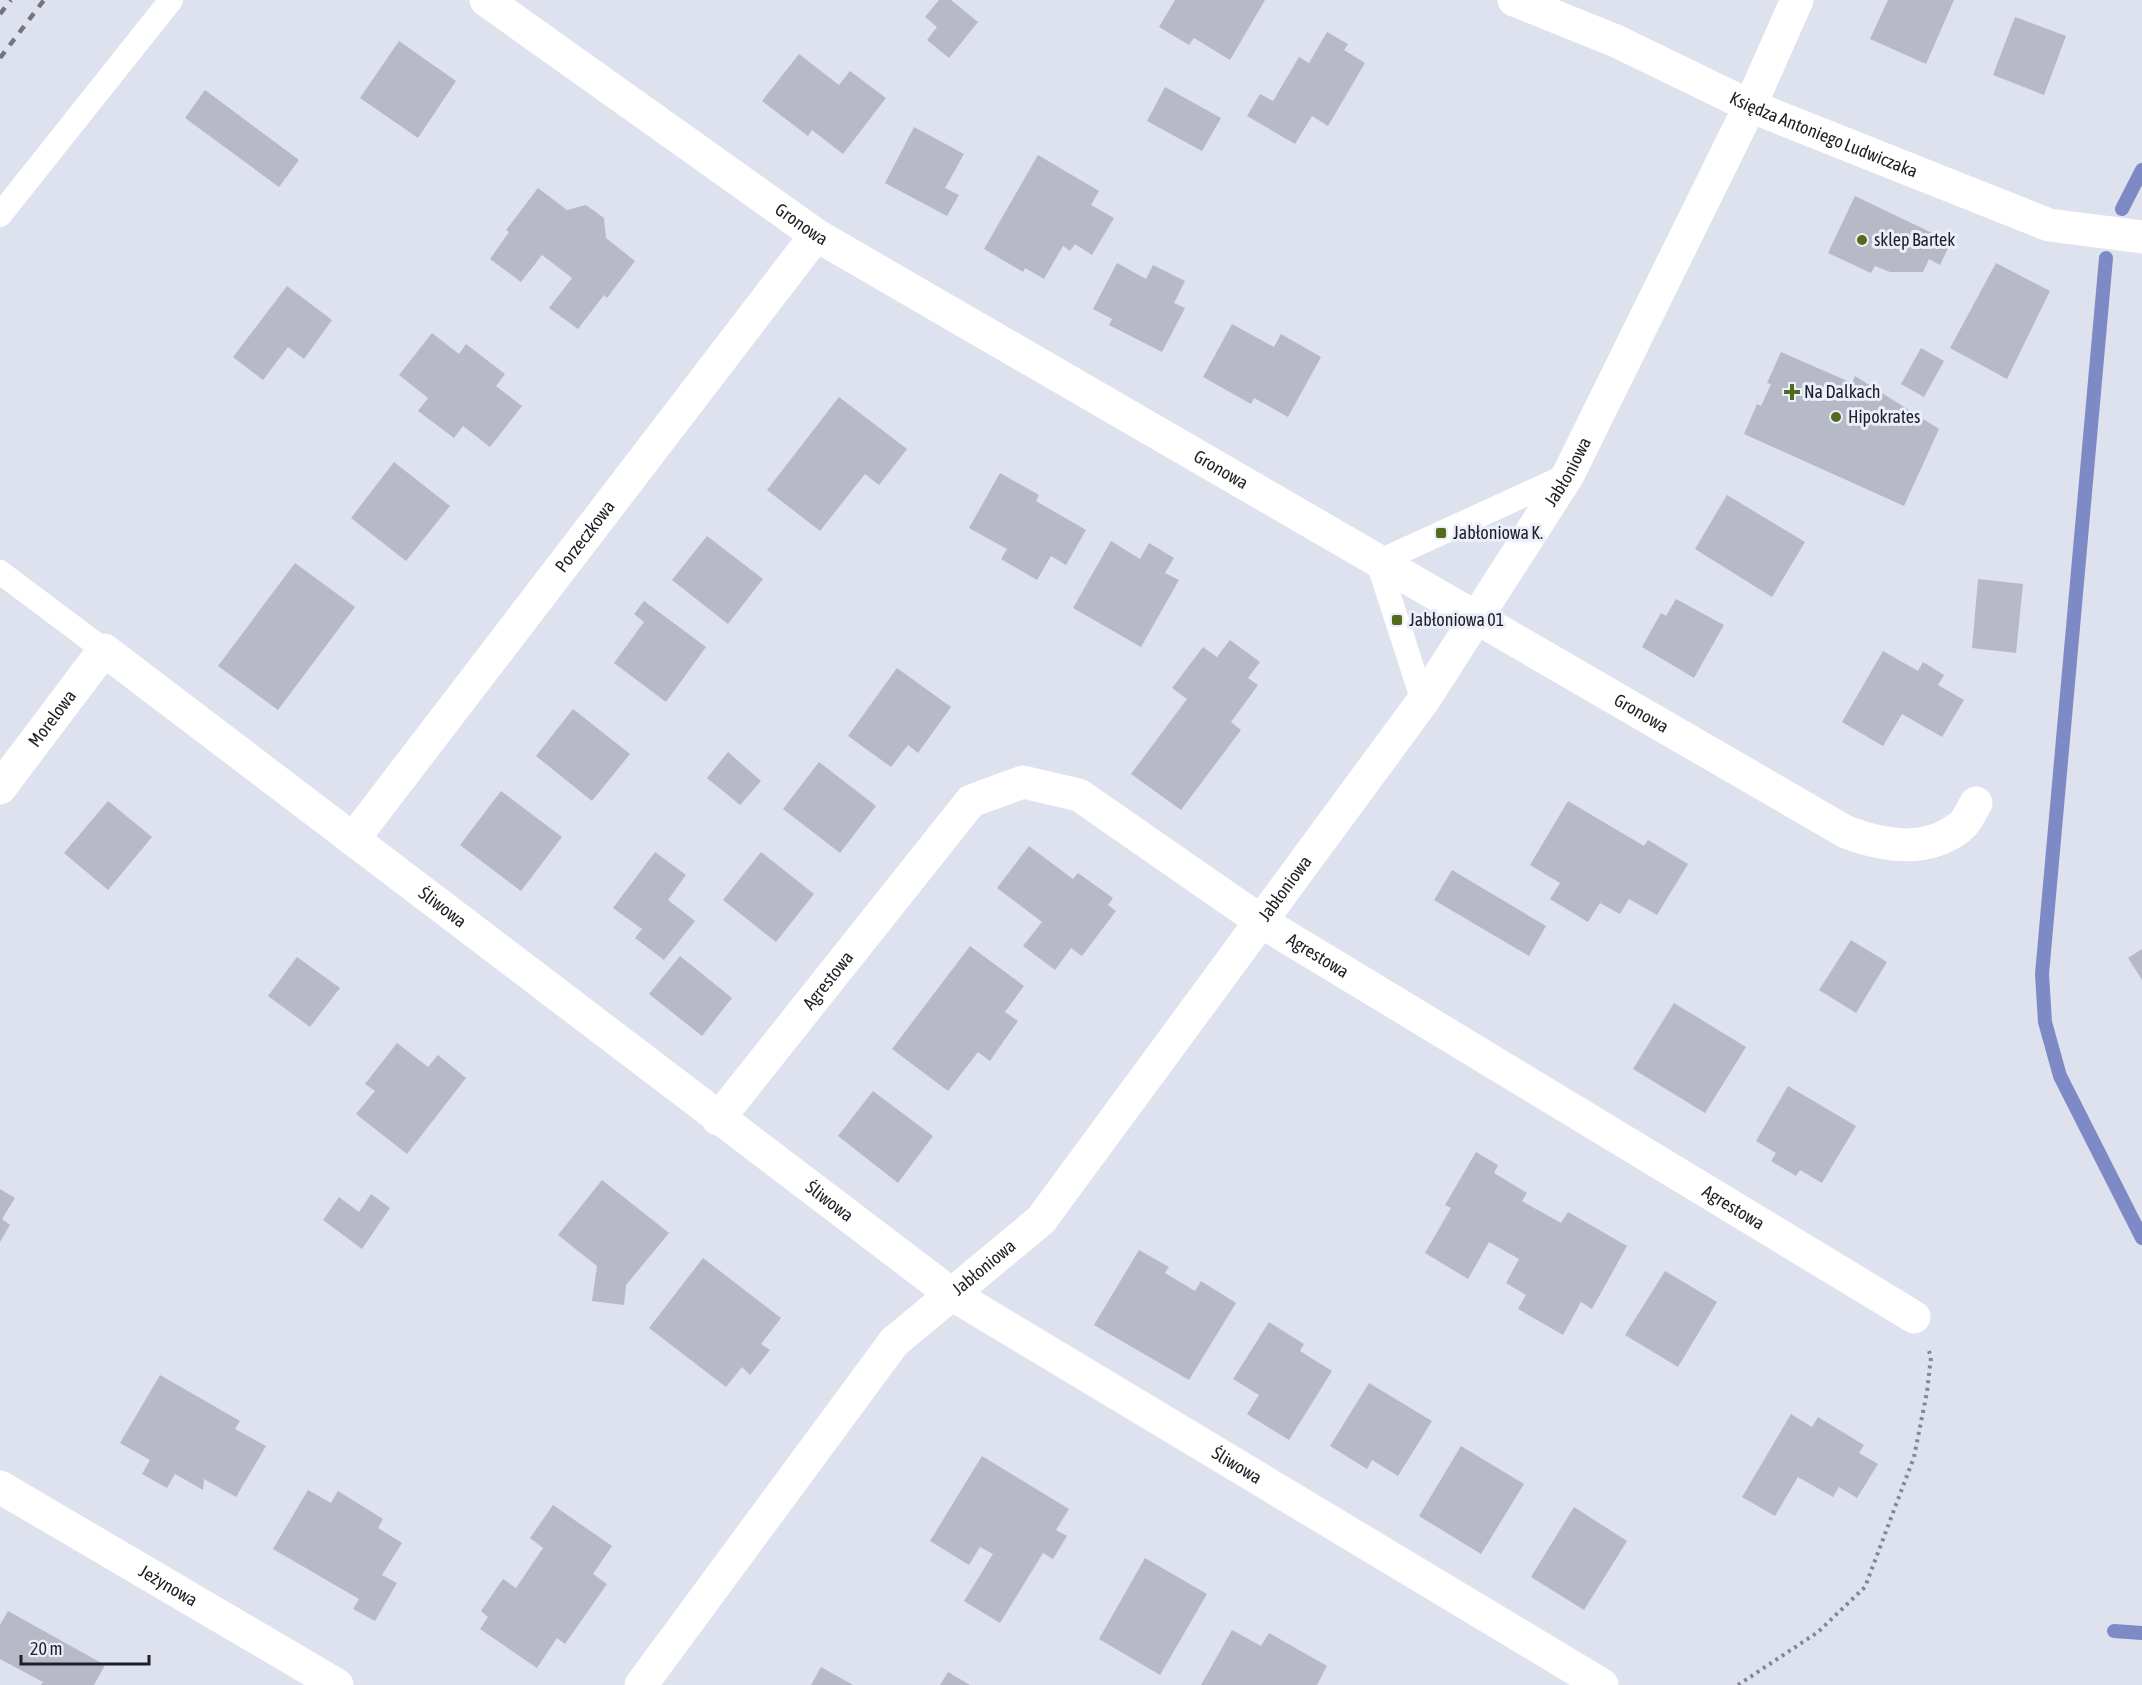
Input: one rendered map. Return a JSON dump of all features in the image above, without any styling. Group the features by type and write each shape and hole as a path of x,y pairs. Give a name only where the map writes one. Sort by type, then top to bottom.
{"street":[{"name":"Gronowa","path":"486,0 816,235 1846,832 1879,844 1910,846 1936,839 1961,827 1976,803"},
{"name":"Księdza Antoniego Ludwiczaka","path":"1514,0 1616,41 1750,106 2049,225 2142,237"},
{"name":"Jabłoniowa","path":"641,1685 894,1342 950,1293 1041,1220 1423,700 1568,475 1750,106 1797,0"},
{"name":"Porzeczkowa","path":"354,838 816,235"},
{"name":"Śliwowa","path":"104,650 354,838 718,1119 950,1293 1602,1685"},
{"name":"Morelowa","path":"0,788 104,650"},
{"name":"Agrestowa","path":"718,1119 971,801 1023,782 1079,795 1262,922 1914,1317"},
{"name":"Jeżynowa","path":"0,1487 337,1685"}],"lane":[{"path":"0,215 171,0"},
{"path":"1423,700 1378,562 1568,475"},
{"path":"0,572 104,650"}],"path":[{"path":"1738,1685 1818,1632 1865,1587 1914,1457 1927,1392 1931,1357 1914,1317"}],"building":[{"path":"939,0 951,0 978,22 949,58 927,40 937,27 925,17"},
{"path":"1175,0 1265,0 1230,60 1194,38 1189,45 1159,27"},
{"path":"1888,0 1954,0 1926,64 1870,39"},
{"path":"2015,17 2066,36 2044,95 1993,75"},
{"path":"1327,32 1348,44 1344,50 1365,63 1328,126 1312,116 1295,144 1247,116 1260,94 1273,101 1299,57 1309,63"},
{"path":"399,41 456,81 418,138 360,98"},
{"path":"799,54 839,85 850,71 886,98 843,154 812,130 808,136 762,101"},
{"path":"1165,87 1221,118 1202,151 1147,121"},
{"path":"205,90 299,160 279,187 185,118"},
{"path":"914,127 964,154 945,188 959,195 947,216 885,183"},
{"path":"1038,155 1099,191 1091,205 1114,218 1092,255 1075,244 1070,251 1063,246 1044,279 1025,268 1023,272 984,249"},
{"path":"538,188 567,210 586,205 604,218 606,238 635,261 607,298 604,295 578,329 549,308 572,278 542,255 521,282 490,259 509,232 506,230"},
{"path":"1855,196 1951,242 1940,265 1929,259 1923,272 1890,272 1875,266 1871,273 1828,253"},
{"path":"1117,263 1146,279 1153,265 1185,281 1174,303 1185,308 1162,352 1109,325 1112,319 1093,309"},
{"path":"1996,263 2050,291 2007,379 1950,348"},
{"path":"287,286 332,320 304,359 288,347 263,380 233,357"},
{"path":"1232,324 1274,347 1281,334 1321,357 1288,417 1254,398 1251,404 1203,377"},
{"path":"432,333 459,354 466,344 505,374 496,386 522,406 490,447 463,426 454,438 418,411 428,398 399,375"},
{"path":"1921,348 1944,361 1924,397 1901,384"},
{"name":"Hipokrates","path":"1781,352 1852,383 1855,376 1939,429 1904,506 1744,434 1757,404 1761,406 1771,384 1767,383"},
{"path":"839,397 907,449 879,485 865,474 820,531 767,490"},
{"path":"394,462 450,506 406,561 351,518"},
{"path":"1000,473 1039,495 1036,501 1086,530 1066,565 1051,556 1037,580 1001,559 1007,549 969,528"},
{"path":"1727,495 1805,542 1772,597 1695,549"},
{"path":"707,536 763,579 728,624 672,580"},
{"path":"1111,541 1140,559 1149,543 1174,558 1165,573 1179,580 1141,647 1073,608"},
{"path":"295,563 355,607 278,710 218,666"},
{"path":"1978,579 2023,584 2016,653 1972,648"},
{"path":"1676,599 1724,625 1694,678 1642,647 1661,613 1666,616"},
{"path":"644,601 706,647 666,702 614,663 644,622 634,614"},
{"path":"1230,640 1260,662 1248,678 1258,685 1231,722 1241,730 1181,810 1131,774 1187,699 1172,688 1203,647 1217,657"},
{"path":"1883,651 1918,671 1923,662 1944,675 1938,685 1964,700 1942,737 1902,714 1883,746 1842,722"},
{"path":"897,668 951,707 918,753 908,745 891,767 848,736"},
{"path":"573,709 630,754 592,801 536,756"},
{"path":"728,752 761,781 740,805 707,778"},
{"path":"819,762 876,806 840,853 783,809"},
{"path":"501,791 562,837 521,891 460,845"},
{"path":"108,801 152,837 108,890 64,853"},
{"path":"1568,801 1644,846 1648,840 1688,864 1657,915 1629,899 1620,914 1600,903 1588,922 1550,899 1560,883 1530,865"},
{"path":"1029,846 1073,879 1078,873 1113,898 1108,905 1116,911 1082,956 1071,948 1055,970 1023,946 1042,922 997,888"},
{"path":"655,852 686,875 668,900 695,921 664,960 635,938 642,929 613,908"},
{"path":"761,852 814,894 776,942 723,900"},
{"path":"1452,870 1546,926 1529,956 1434,900"},
{"path":"1851,940 1887,962 1856,1013 1819,990"},
{"path":"970,946 1024,986 1005,1012 1018,1021 990,1061 978,1052 948,1091 892,1049"},
{"path":"2142,949 2142,980 2128,958"},
{"path":"680,956 732,998 702,1036 649,994"},
{"path":"297,957 340,988 310,1027 268,996"},
{"path":"1674,1003 1746,1047 1705,1113 1633,1069"},
{"path":"397,1043 428,1067 438,1055 466,1078 407,1154 356,1114 375,1091 365,1084"},
{"path":"1788,1086 1856,1126 1822,1183 1800,1170 1796,1176 1771,1161 1776,1153 1756,1141"},
{"path":"873,1091 933,1136 898,1183 838,1136"},
{"path":"1476,1152 1498,1165 1494,1173 1527,1193 1522,1201 1561,1223 1568,1212 1627,1246 1592,1309 1581,1302 1563,1335 1518,1309 1526,1295 1506,1283 1519,1259 1489,1242 1468,1279 1425,1253 1451,1208 1445,1205"},
{"path":"602,1180 669,1233 626,1285 624,1305 592,1301 597,1266 558,1235"},
{"path":"0,1189 15,1198 2,1219 10,1225 0,1242"},
{"path":"371,1194 390,1208 362,1249 323,1220 339,1197 359,1212"},
{"path":"1139,1250 1169,1267 1165,1273 1195,1291 1201,1281 1236,1303 1189,1380 1094,1325"},
{"path":"703,1258 781,1318 761,1344 770,1350 750,1375 742,1367 726,1387 649,1328"},
{"path":"1665,1271 1717,1302 1678,1367 1625,1335"},
{"path":"1269,1322 1304,1344 1300,1351 1332,1371 1289,1440 1247,1414 1259,1395 1233,1379"},
{"path":"160,1375 240,1421 235,1429 266,1446 236,1497 204,1479 203,1490 175,1474 167,1488 142,1474 150,1460 120,1443"},
{"path":"1369,1383 1432,1421 1398,1476 1372,1460 1367,1469 1330,1446"},
{"path":"1791,1414 1812,1427 1818,1417 1864,1445 1859,1453 1878,1464 1857,1498 1839,1487 1833,1497 1798,1477 1775,1516 1742,1497"},
{"path":"1461,1446 1524,1484 1481,1554 1419,1516"},
{"path":"982,1456 1069,1509 1056,1530 1067,1536 1053,1559 1043,1553 1000,1623 964,1601 993,1554 980,1547 969,1565 930,1541"},
{"path":"308,1490 331,1503 338,1491 383,1519 378,1528 402,1543 382,1575 397,1583 375,1621 353,1609 359,1599 273,1549"},
{"path":"553,1505 612,1546 593,1574 607,1584 565,1644 557,1638 537,1668 480,1629 488,1617 481,1611 503,1579 516,1588 543,1548 530,1538"},
{"path":"1574,1507 1627,1541 1584,1610 1531,1577"},
{"path":"1145,1558 1207,1594 1160,1675 1099,1639"},
{"path":"8,1611 105,1665 94,1685 41,1685 43,1682 0,1659 0,1625"},
{"path":"1232,1630 1261,1646 1269,1633 1327,1666 1317,1685 1201,1685"},
{"path":"821,1667 853,1685 811,1685"},
{"path":"948,1672 970,1685 940,1685"}],"waterway":[{"path":"2122,209 2142,170"},
{"path":"2106,258 2042,974 2045,1022 2060,1076 2142,1238"},
{"path":"2114,1631 2142,1633"}],"railway":[{"path":"0,14 11,0"},
{"path":"0,58 44,0"}],"place":[{"name":"sklep Bartek","path":"1862,240"},
{"name":"Na Dalkach","path":"1792,392"},
{"name":"Hipokrates","path":"1836,417"},
{"name":"Jabłoniowa K.","path":"1441,533"},
{"name":"Jabłoniowa 01","path":"1397,620"}]}
